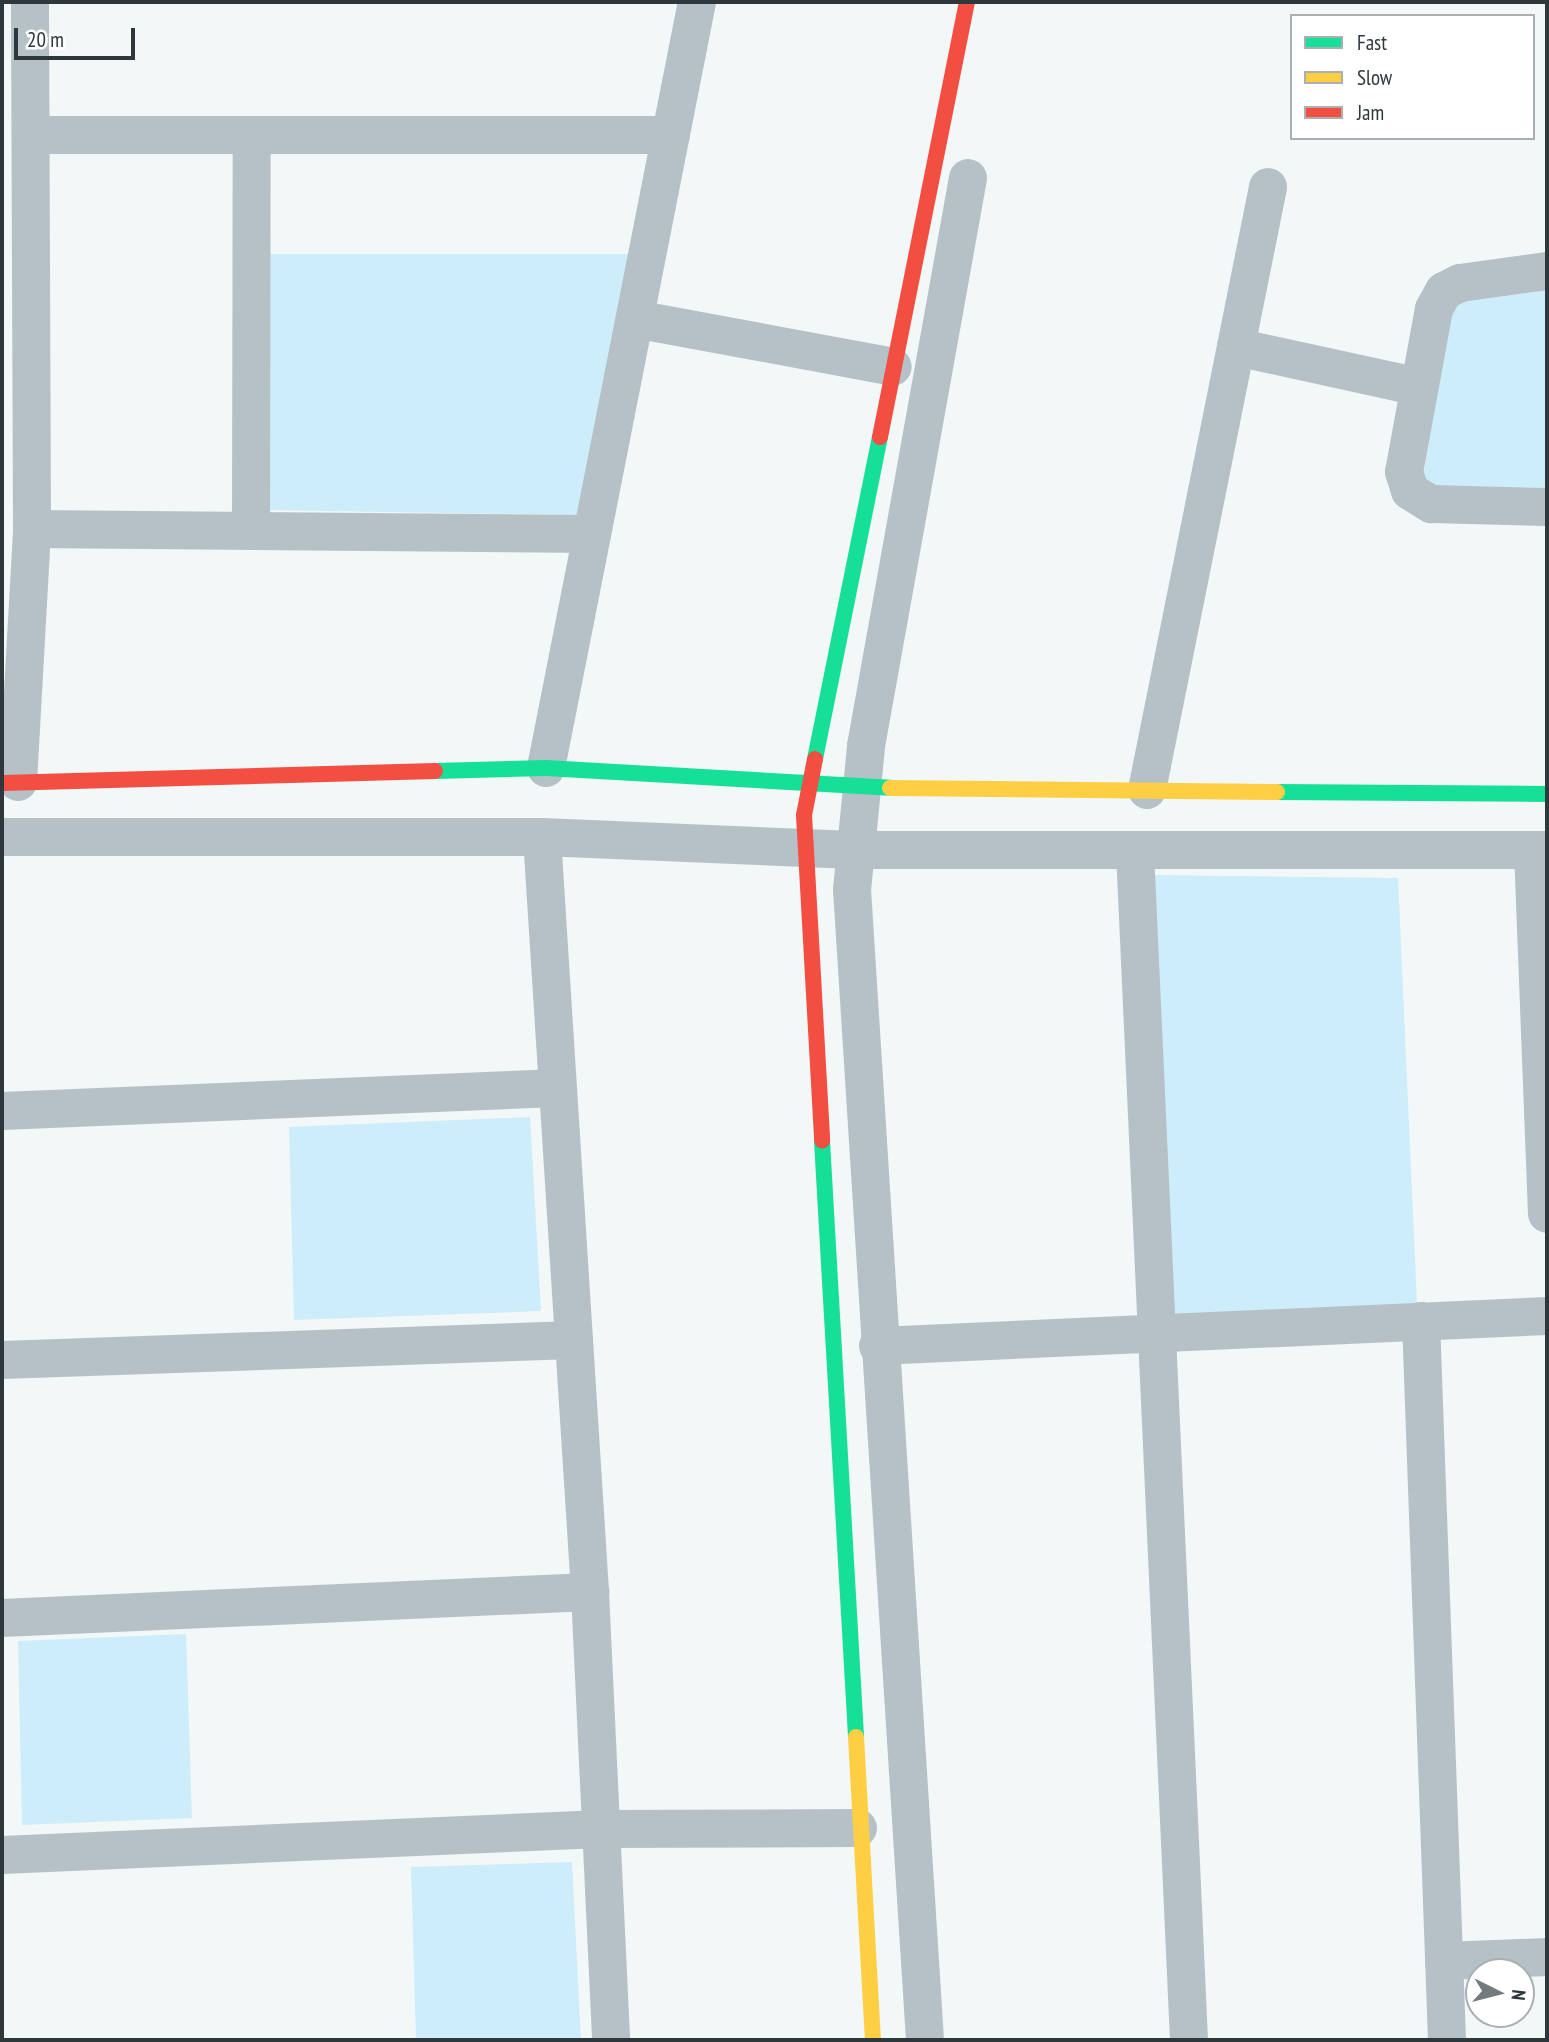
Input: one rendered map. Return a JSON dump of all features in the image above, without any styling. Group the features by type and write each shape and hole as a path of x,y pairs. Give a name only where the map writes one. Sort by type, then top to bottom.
{"street":[{"path":"30,2 33,135 32,529 10,782 546,768 860,788 1547,794"},
{"path":"546,768 698,2"},
{"path":"873,2040 858,1828 804,847 806,784 967,2"},
{"path":"33,135 671,135"},
{"path":"251,531 252,135"},
{"path":"925,2040 878,1346 854,850 860,788 968,178"},
{"path":"1147,790 1268,187"},
{"path":"1547,271 1460,283 1444,291 1434,309 1404,472 1410,491 1431,504 1547,507"},
{"path":"635,319 893,367"},
{"path":"1236,346 1419,387"},
{"path":"32,529 592,534"},
{"path":"2,836 542,837 854,850 1540,850 1547,1214"},
{"path":"542,837 590,1592 611,2040"},
{"path":"1135,850 1154,1334 1189,2040"},
{"path":"2,1111 558,1088"},
{"path":"878,1346 1547,1316"},
{"path":"1421,1321 1447,2040"},
{"path":"2,1360 574,1340"},
{"path":"2,1618 590,1592"},
{"path":"2,1855 601,1829 858,1828"},
{"path":"1444,1961 1547,1957"}],"shaded area":[{"path":"264,254 634,254 580,515 264,510"},
{"path":"1547,290 1547,488 1439,487 1423,477 1449,318 1458,303"},
{"path":"1154,875 1398,878 1417,1303 1171,1318"},
{"path":"530,1117 541,1311 294,1320 289,1127"},
{"path":"186,1634 192,1818 22,1825 18,1641"},
{"path":"572,1862 581,2040 416,2040 411,1867"}],"traffic: fast":[{"path":"815,759 880,437"},
{"path":"435,771 546,768 890,788"},
{"path":"1277,792 1547,794"},
{"path":"822,1141 856,1737"}],"traffic: slow":[{"path":"890,788 1277,792"},
{"path":"856,1737 873,2040"}],"traffic: jam":[{"path":"880,437 967,2"},
{"path":"815,759 804,815 822,1141"},
{"path":"2,783 435,771"}]}
